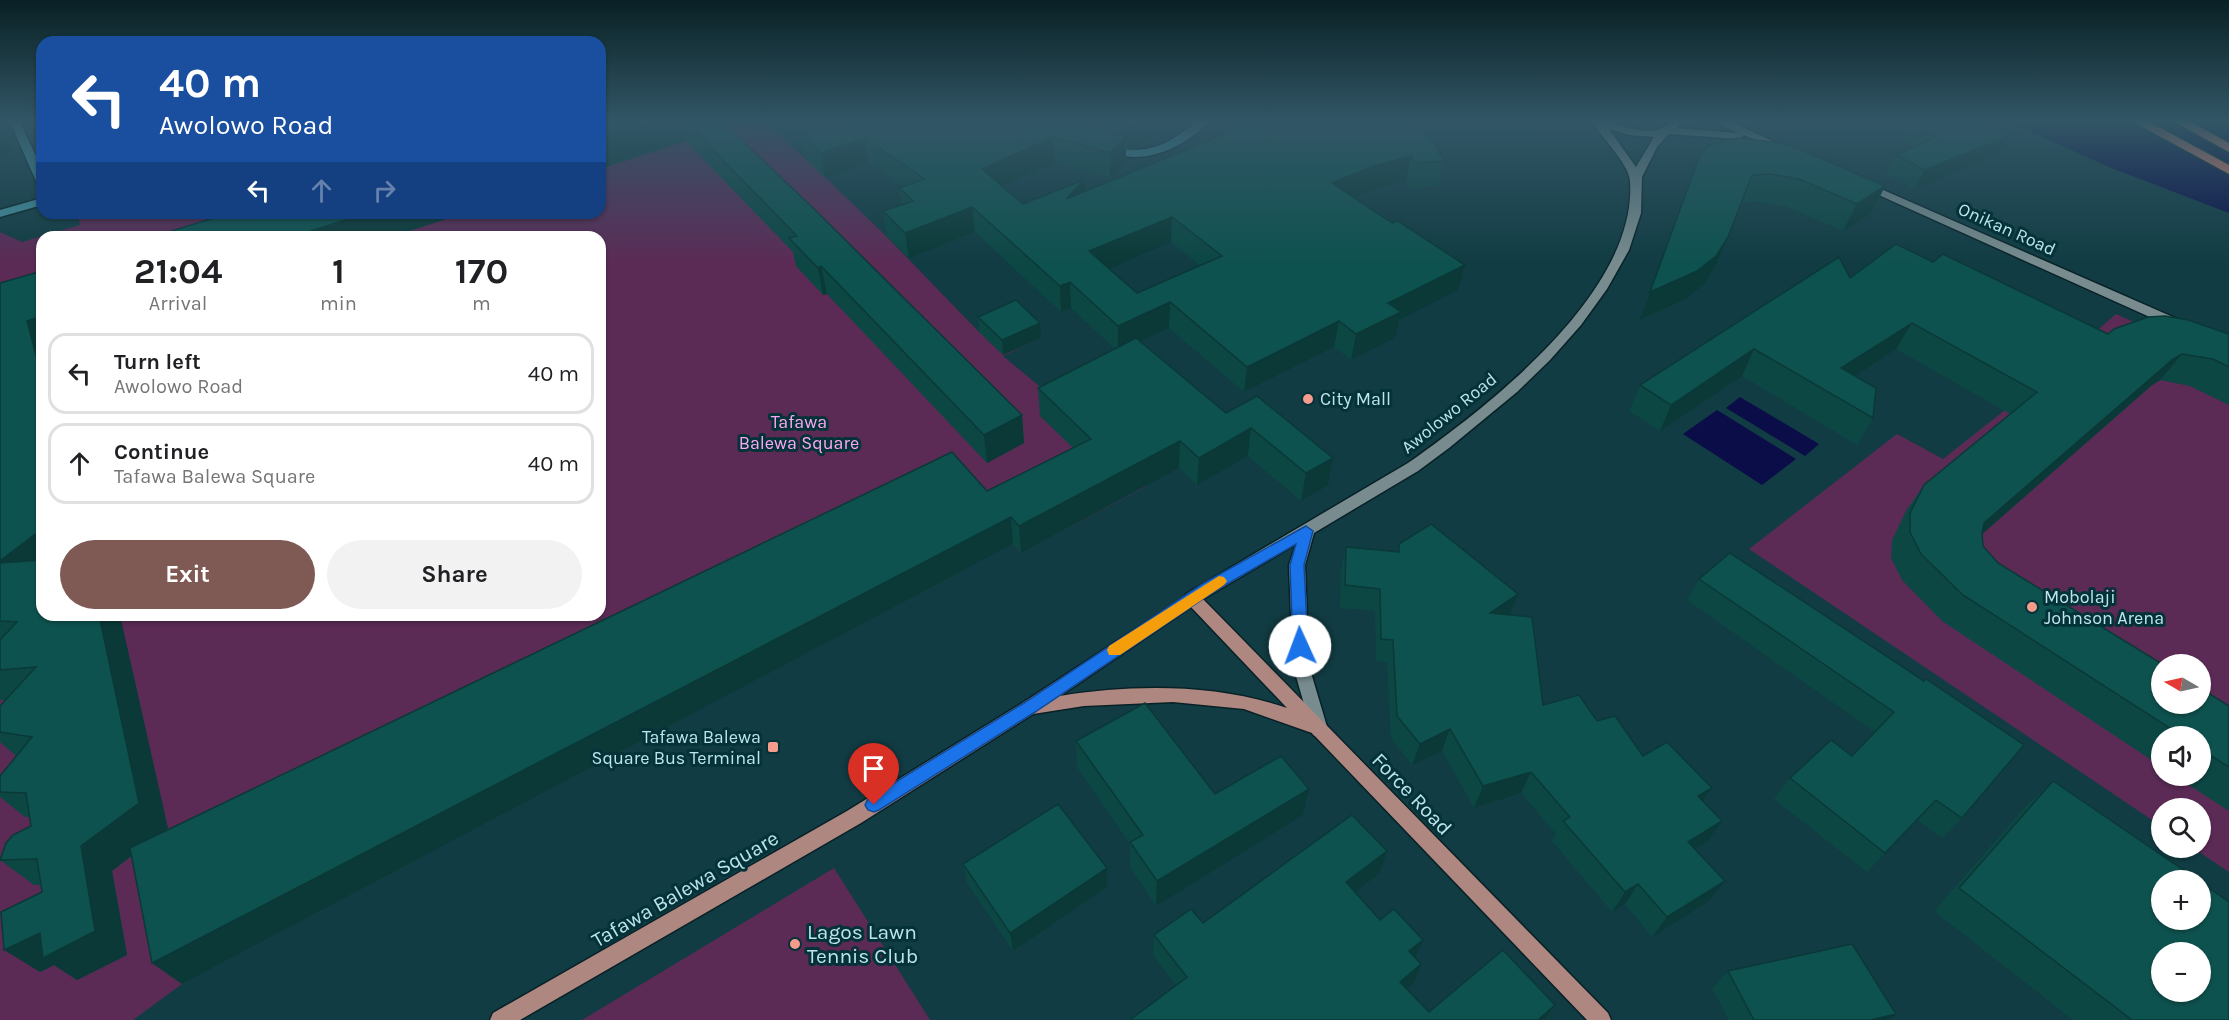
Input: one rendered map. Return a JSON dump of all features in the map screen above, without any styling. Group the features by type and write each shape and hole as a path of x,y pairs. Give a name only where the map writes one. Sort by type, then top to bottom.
{"main road":[{"path":"1630,168 1636,177 1642,168"},
{"name":"Awolowo Road","path":"1192,598 1440,448 1499,400 1562,341 1609,276 1624,245 1635,212 1636,177"},
{"name":"Onikan Road","path":"1858,182 2185,328"},
{"path":"1306,531 1297,565 1301,666 1319,729"},
{"name":"Tafawa Balewa Square","path":"500,1020 854,817 1030,707 1192,598"},
{"name":"Force Road","path":"1192,598 1601,1020"},
{"path":"1030,707 1084,699 1173,695 1244,702 1284,714 1319,729"}],"street":[{"path":"0,214 36,203"}],"green space":[{"name":"Tafawa Balewa Square","path":"606,168 832,168 826,178 979,332 1017,315 1041,338 1003,356 1062,405 1147,486 1021,553 1013,544 182,984 133,1020 0,1020 0,232 22,242 36,238 36,621 606,621 606,231 60,231 80,225 79,219 606,219"},
{"name":"Mobolaji Johnson Arena","path":"2116,314 2229,365 2229,872 2208,858 2211,858 2211,798 2151,798 2151,819 1749,549 1897,434 1943,459 2005,410"},
{"name":"Lagos Lawn Tennis Club","path":"834,868 930,1020 582,1020"}],"shaded area":[{"path":"2111,168 2229,168 2229,213"},
{"path":"1740,397 1819,444 1805,456 1726,408"},
{"path":"1717,410 1796,459 1762,485 1683,434"}],"building":[{"path":"730,168 770,168 1022,415 984,435 821,266 818,268 789,238 797,236"},
{"path":"908,168 985,168 982,169 1023,204 1084,180 1066,199 1143,168 1370,168 1332,183 1392,223 1398,221 1465,265 1388,303 1401,312 1356,334 1339,321 1247,367 1170,302 1118,326 1070,282 1060,286 972,207 905,233 883,211 913,201 899,188 925,179","holes":["1172,217 1222,256 1137,293 1089,251"]},
{"path":"1695,168 1842,168 1885,186 1857,204 1799,179 1770,174 1752,175 1728,237 1716,256 1697,271 1650,292"},
{"path":"210,219 348,219 311,231 172,231"},
{"path":"1896,244 1933,262 1943,254 2108,334 2114,329 2148,317 2165,316 2188,320 2229,334 2229,367 2213,359 2182,354 2173,359 1984,523 1982,533 1983,546 1998,563 2151,657 2151,714 2211,714 2211,695 2229,706 2229,767 2211,756 2211,726 2166,726 1963,595 1921,554 1910,532 1910,513 1924,485 2037,392 1912,323 1841,368 1876,388 1873,418 1754,349 1671,405 1640,385 1839,257 1850,278"},
{"path":"36,273 36,318 27,321 36,355 36,534 0,561 0,283"},
{"path":"1016,300 1040,323 1002,340 978,317"},
{"path":"1136,338 1226,413 1257,396 1333,458 1306,473 1251,428 1199,458 1180,441 1019,526 1011,517 152,963 130,848 601,621 606,621 606,619 952,452 987,491 1091,439 1038,388"},
{"path":"1431,524 1518,594 1490,613 1532,617 1543,705 1579,695 1597,721 1615,716 1643,756 1667,742 1712,788 1698,796 1722,821 1688,842 1725,881 1667,917 1638,884 1625,892 1563,821 1570,817 1531,772 1483,786 1450,729 1420,744 1397,716 1393,640 1381,639 1380,589 1345,585 1346,547 1399,552 1399,544"},
{"path":"1730,553 2024,745 1962,818 1936,800 1885,853 1790,778 1831,740 1852,756 1894,712 1699,579"},
{"path":"36,560 36,621 100,621 139,803 81,846 95,931 43,958 40,933 4,950 1,912 42,892 37,859 0,860 6,843 13,835 31,826 26,793 0,792 0,776 32,737 0,732 0,706 36,667 0,670 0,640 17,622 0,621 0,563"},
{"path":"1145,703 1215,794 1281,756 1309,789 1157,881 1130,842 1143,835 1076,741"},
{"path":"2053,781 2151,848 2151,858 2166,858 2183,870 2151,870 2151,930 2211,930 2211,890 2229,902 2229,1020 2132,1020 1959,888"},
{"path":"1058,804 1107,868 1010,933 963,864"},
{"path":"1352,815 1387,851 1346,882 1380,920 1394,909 1423,940 1409,951 1421,964 1400,982 1429,1012 1503,950 1555,1005 1538,1020 1130,1020 1187,977 1154,935 1191,909 1203,923"},
{"path":"1852,944 1896,1014 1870,1020 1754,1020 1728,971"}],"slow traffic":[{"path":"1115,650 1219,581"}],"place":[{"name":"City Mall","path":"1308,399"},
{"name":"Mobolaji Johnson Arena","path":"2032,607"},
{"name":"Tafawa Balewa Square Bus Terminal","path":"773,747"},
{"name":"Lagos Lawn Tennis Club","path":"795,944"}],"route":[{"path":"874,805 1030,707 1209,587 1306,531 1297,565 1300,646"}]}
